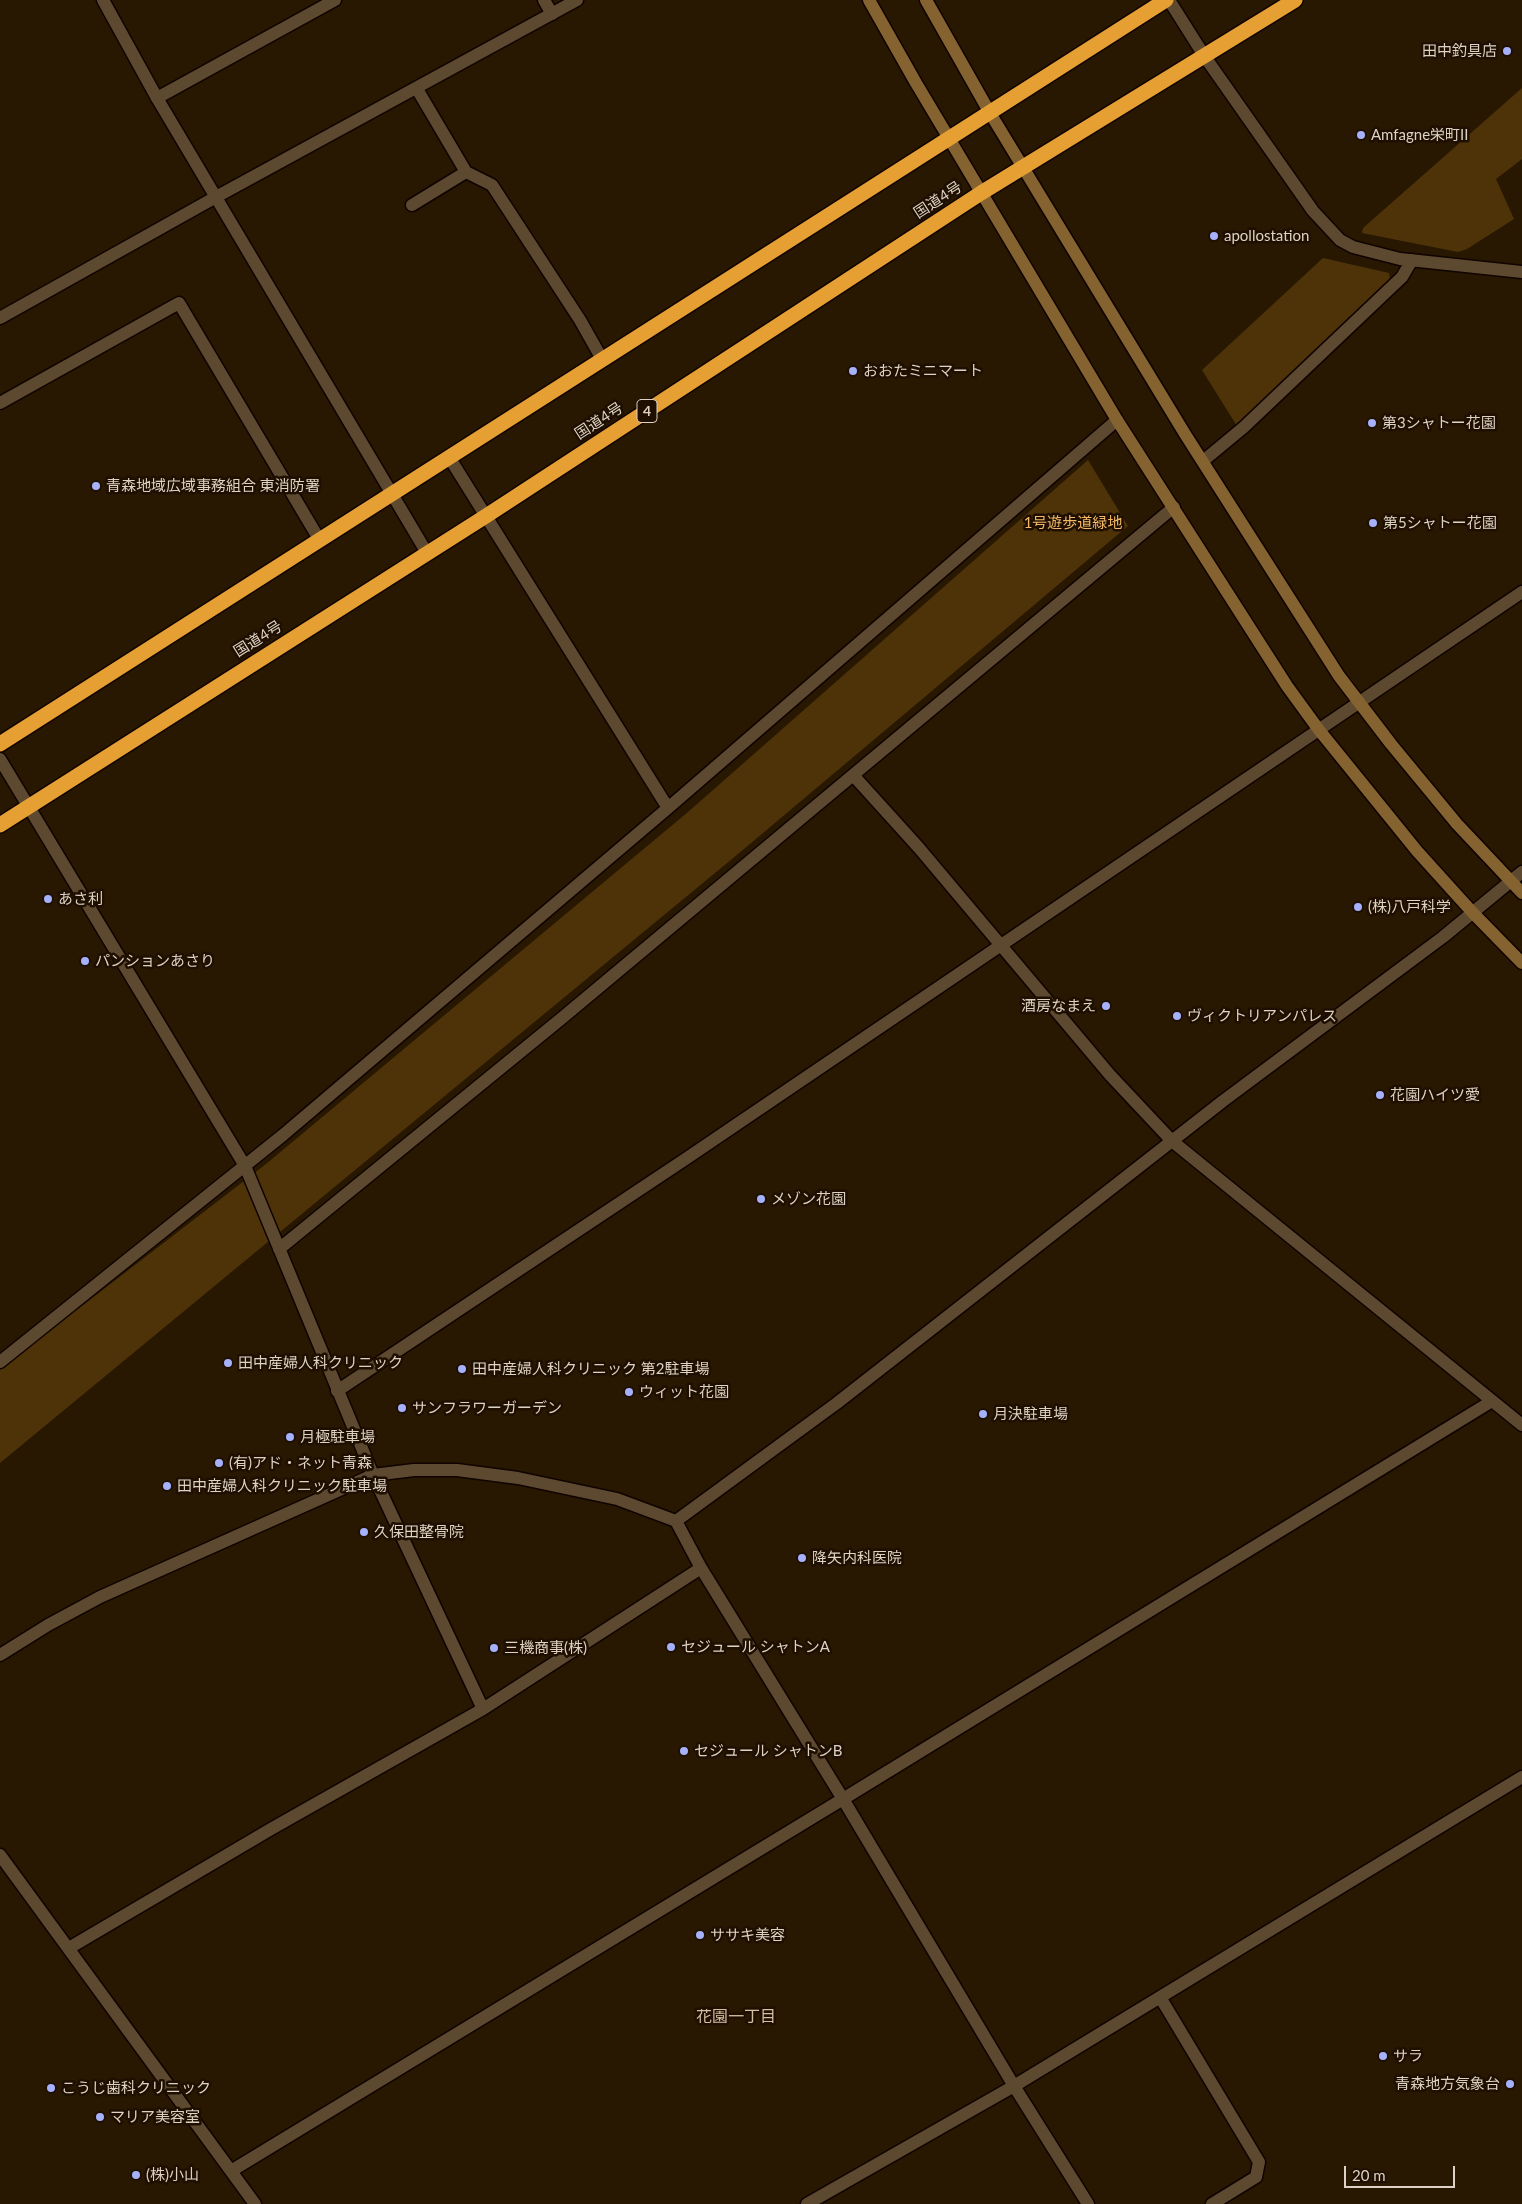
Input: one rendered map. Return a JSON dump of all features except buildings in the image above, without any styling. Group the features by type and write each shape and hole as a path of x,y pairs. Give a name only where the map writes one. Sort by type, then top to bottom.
{"highway":[{"path":"0,744 1168,0"},
{"name":"国道4号","path":"0,825 486,516 981,193 1295,0"}],"street":[{"path":"103,0 157,98 390,494 427,553"},
{"path":"157,98 335,0"},
{"path":"544,0 552,14"},
{"path":"0,318 216,197 577,0"},
{"path":"869,0 981,193 1117,420 1262,647 1318,730 1417,851 1473,914 1522,963"},
{"path":"926,0 1023,167 1203,461 1334,667 1358,701 1457,824 1522,893"},
{"path":"1168,0 1205,57 1313,211 1340,240 1353,246 1412,260 1522,272"},
{"path":"417,89 466,172 492,185 580,320 602,359"},
{"path":"412,205 466,172"},
{"path":"1203,461 1244,427 1402,277 1412,260"},
{"path":"0,403 178,302 320,539"},
{"path":"0,1362 245,1166 668,808 1117,420"},
{"path":"449,457 668,808"},
{"path":"279,1249 562,1018 1174,507"},
{"path":"337,1391 679,1164 1358,701 1522,592"},
{"path":"0,759 245,1166 373,1475 483,1709"},
{"path":"853,775 919,848 1110,1075 1172,1141 1522,1425"},
{"path":"676,1521 837,1403 1172,1141 1473,914 1522,872"},
{"path":"231,2171 844,1799 1492,1401"},
{"path":"0,1655 100,1596 373,1475 414,1470 456,1470 518,1478 617,1498 676,1521 701,1568 844,1799 1014,2086 1088,2204"},
{"path":"68,1948 271,1829 483,1709 701,1568"},
{"path":"807,2204 1014,2086 1522,1776"},
{"path":"0,1856 255,2204"},
{"path":"1160,1997 1259,2162 1256,2177 1212,2204"}],"green space":[{"path":"1522,88 1522,159 1496,179 1514,219 1467,249 1458,252 1362,233 1363,228"},
{"path":"1323,258 1389,273 1390,280 1237,426 1202,370"},
{"name":"1号遊歩道緑地","path":"1088,460 1128,526 738,854 0,1463 0,1369 266,1164 688,812"}],"place":[{"name":"田中釣具店","path":"1507,51"},
{"name":"Amfagne栄町II","path":"1361,135"},
{"name":"apollostation","path":"1214,236"},
{"name":"おおたミニマート","path":"853,371"},
{"name":"第3シャトー花園","path":"1372,423"},
{"name":"青森地域広域事務組合 東消防署","path":"96,486"},
{"name":"第5シャトー花園","path":"1373,523"},
{"name":"あさ利","path":"48,899"},
{"name":"(株)八戸科学","path":"1358,907"},
{"name":"パンションあさり","path":"85,961"},
{"name":"酒房なまえ","path":"1106,1006"},
{"name":"ヴィクトリアンパレス","path":"1177,1016"},
{"name":"花園ハイツ愛","path":"1380,1095"},
{"name":"メゾン花園","path":"761,1199"},
{"name":"田中産婦人科クリニック","path":"228,1363"},
{"name":"田中産婦人科クリニック 第2駐車場","path":"462,1369"},
{"name":"ウィット花園","path":"629,1392"},
{"name":"サンフラワーガーデン","path":"402,1408"},
{"name":"月決駐車場","path":"983,1414"},
{"name":"月極駐車場","path":"290,1437"},
{"name":"(有)アド・ネット青森","path":"219,1463"},
{"name":"田中産婦人科クリニック駐車場","path":"167,1486"},
{"name":"久保田整骨院","path":"364,1532"},
{"name":"降矢内科医院","path":"802,1558"},
{"name":"セジュール シャトンA","path":"671,1647"},
{"name":"三機商事(株)","path":"494,1648"},
{"name":"セジュール シャトンB","path":"684,1751"},
{"name":"ササキ美容","path":"700,1935"},
{"name":"サラ","path":"1383,2056"},
{"name":"青森地方気象台","path":"1510,2084"},
{"name":"こうじ歯科クリニック","path":"51,2088"},
{"name":"マリア美容室","path":"100,2117"},
{"name":"(株)小山","path":"136,2175"}],"district":[{"name":"花園一丁目","path":"736,2017"}]}
